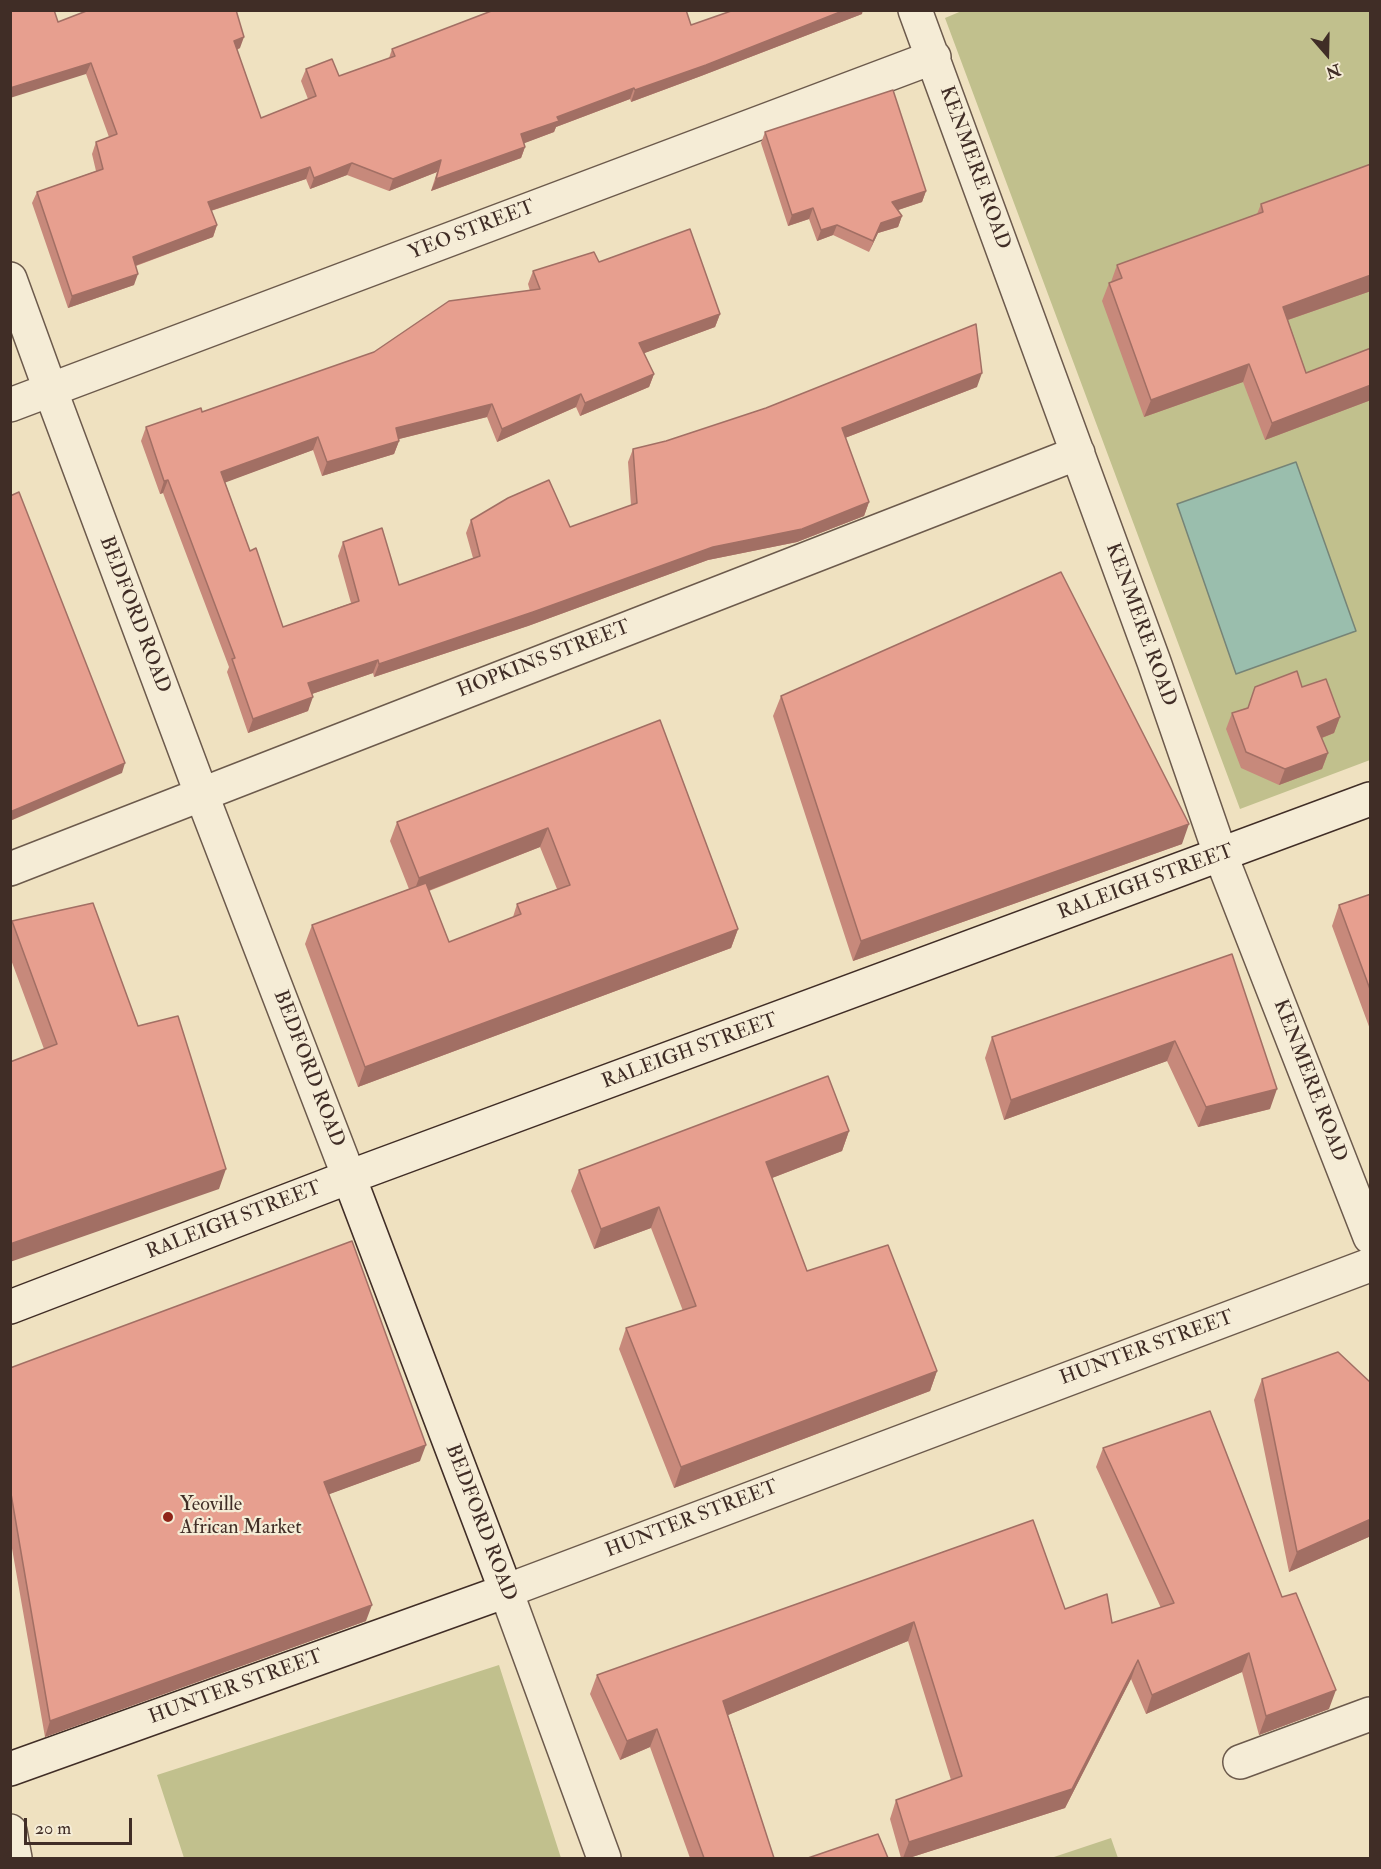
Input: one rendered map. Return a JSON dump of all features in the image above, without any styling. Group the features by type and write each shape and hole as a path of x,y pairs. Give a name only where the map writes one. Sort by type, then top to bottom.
{"street":[{"name":"KENMERE ROAD","path":"915,10 1154,662 1221,856 1371,1237"},
{"name":"YEO STREET","path":"10,405 934,57"},
{"name":"BEDFORD ROAD","path":"10,279 201,793 506,1591 604,1858"},
{"name":"HOPKINS STREET","path":"10,869 1078,453"},
{"name":"RALEIGH STREET","path":"10,1307 349,1177 1371,799"},
{"name":"HUNTER STREET","path":"10,1769 506,1591 1371,1265"},
{"path":"1240,1762 1371,1714"},
{"path":"10,1831 15,1858"}],"shaded area":[{"path":"964,10 1370,11 1370,760 1240,809 945,18"},
{"path":"1296,462 1356,631 1236,674 1177,504"},
{"path":"499,1665 561,1858 184,1858 157,1775"},
{"path":"1111,1838 1118,1858 1051,1858"}],"building":[{"path":"10,10 54,10 58,22 89,10 236,10 244,37 234,41 261,118 316,96 306,69 332,59 339,76 395,56 392,49 494,10 686,10 691,25 734,10 845,10 706,65 635,90 634,88 557,117 559,121 521,134 525,147 436,179 441,160 393,179 352,163 314,178 310,167 208,202 217,225 133,257 138,274 72,296 37,192 103,169 96,142 117,134 91,63 10,88"},
{"path":"893,90 926,191 892,202 902,216 881,223 873,241 837,225 821,230 813,208 792,215 765,132"},
{"path":"1371,164 1371,275 1283,307 1306,373 1371,348 1371,385 1272,423 1249,364 1151,400 1109,283 1122,278 1117,265 1263,212 1261,204"},
{"path":"690,229 720,314 639,343 654,374 585,403 581,394 502,429 492,404 396,428 399,441 327,462 318,437 221,472 250,551 256,548 283,627 359,601 343,542 382,528 399,585 480,556 471,520 508,498 549,480 570,527 637,503 633,449 666,441 766,408 976,324 982,373 842,428 869,502 802,529 713,547 533,612 379,664 378,660 308,683 313,697 253,719 232,659 235,658 168,480 164,481 146,427 201,408 202,412 374,352 449,301 540,289 533,271 594,252 599,262"},
{"path":"19,492 125,763 10,812 10,496"},
{"path":"1061,572 1189,824 861,941 781,696"},
{"path":"1297,671 1302,687 1326,679 1340,717 1317,727 1328,753 1285,769 1246,752 1232,713 1248,708 1255,687"},
{"path":"660,720 738,929 365,1067 312,925 426,883 449,942 521,914 517,904 570,885 548,828 419,878 397,822"},
{"path":"1371,894 1371,992 1339,905"},
{"path":"93,903 138,1026 178,1016 226,1169 10,1244 10,1062 57,1044 12,921"},
{"path":"1232,954 1277,1089 1206,1107 1175,1041 1011,1100 992,1037"},
{"path":"828,1076 849,1131 766,1162 807,1271 888,1245 937,1371 681,1467 626,1328 696,1306 659,1207 601,1229 579,1170"},
{"name":"Yeoville African Market","path":"352,1241 426,1445 324,1482 372,1605 50,1721 10,1488 10,1368"},
{"path":"1338,1352 1371,1383 1371,1519 1297,1552 1262,1379"},
{"path":"1210,1411 1282,1597 1296,1593 1336,1690 1266,1716 1249,1653 1152,1695 1138,1660 1072,1789 909,1842 896,1800 962,1776 914,1622 723,1701 774,1858 704,1858 657,1729 627,1741 597,1675 1033,1520 1065,1609 1107,1594 1112,1623 1174,1603 1103,1448"},
{"path":"878,1834 888,1858 808,1858"}],"place":[{"name":"Yeoville African Market","path":"168,1517"}]}
